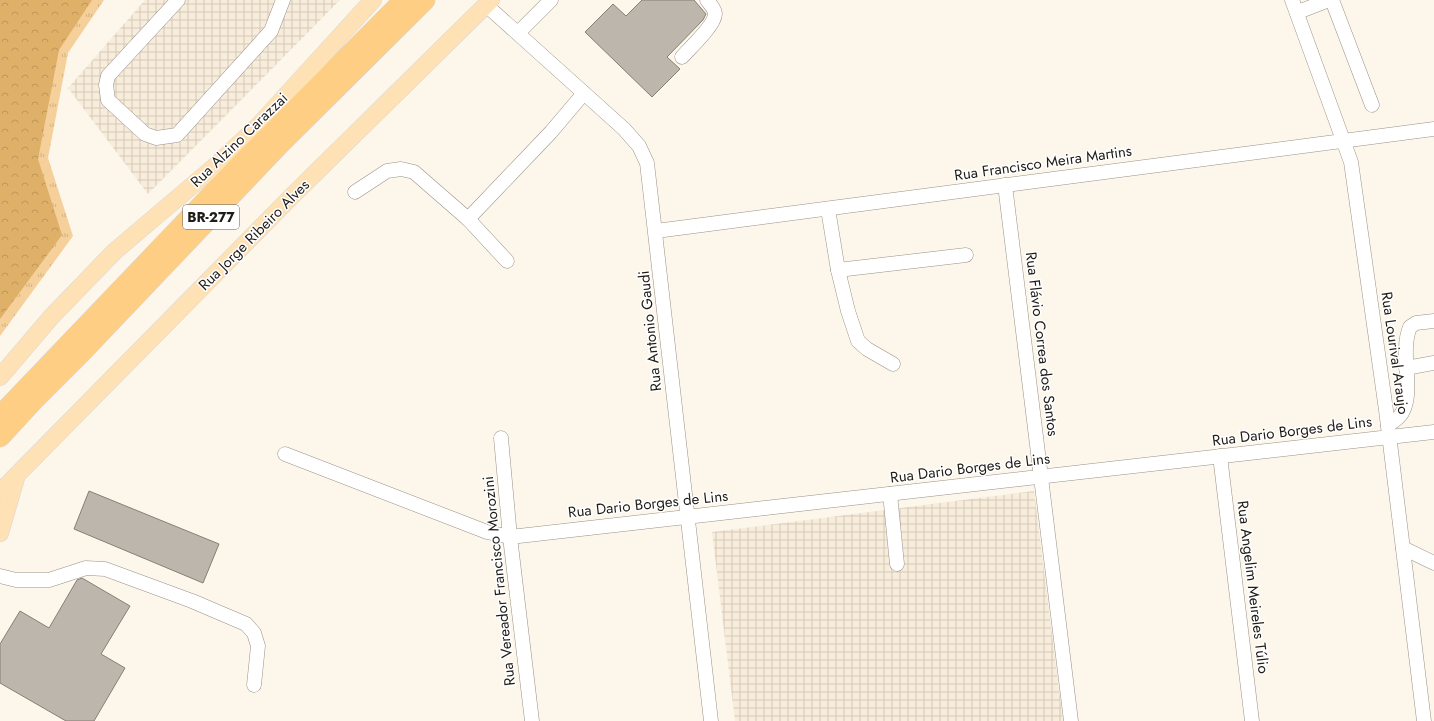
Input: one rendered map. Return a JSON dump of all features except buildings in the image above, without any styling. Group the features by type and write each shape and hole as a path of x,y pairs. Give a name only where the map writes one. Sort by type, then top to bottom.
{"highway":[{"name":"BR-277","path":"0,416 239,166 404,0"},
{"name":"BR-277","path":"0,438 34,399 80,354 279,145 425,0"}],"main road":[{"name":"Rua Alzino Carazzai","path":"0,378 52,316 115,251 214,167 259,125 373,0"},
{"name":"Rua Jorge Ribeiro Alves","path":"0,492 292,196 489,3"},
{"path":"0,533 18,473"}],"street":[{"path":"178,0 108,76 106,85 108,100 145,134 156,138 177,135 270,31 283,0"},
{"path":"518,33 551,0"},
{"path":"682,57 711,23 715,14 712,6 707,0"},
{"path":"1295,6 1330,0 1372,105"},
{"name":"Rua Antonio Gaudi","path":"489,3 518,33 624,129 639,146 646,163 656,231 687,517 712,721"},
{"name":"Rua Lourival Araujo","path":"1295,6 1351,162 1389,431 1424,721"},
{"path":"468,219 551,132 584,93"},
{"name":"Rua Francisco Meira Martins","path":"656,231 1434,129"},
{"path":"355,192 387,170 402,169 414,172 468,219 507,260"},
{"name":"Rua Flávio Correa dos Santos","path":"1005,185 1071,721"},
{"path":"828,209 838,270 848,311 858,340 867,349 893,364"},
{"path":"838,270 966,255"},
{"path":"1389,431 1401,415 1406,403 1405,347 1410,327 1416,323 1434,321"},
{"path":"1406,368 1434,363"},
{"name":"Rua Dario Borges de Lins","path":"285,454 487,532 510,536 1220,456 1389,431 1434,432"},
{"name":"Rua Vereador Francisco Morozini","path":"500,438 532,721"},
{"name":"Rua Angelim Meireles Túlio","path":"1220,456 1252,721"},
{"path":"890,494 897,564"},
{"path":"1403,548 1434,563"},
{"path":"0,576 16,580 49,580 86,568 105,569 192,601 246,624 254,632 258,646 254,685"}],"shaded area":[{"path":"145,0 340,0 148,194 68,88"},
{"path":"1034,491 1063,721 735,721 712,532"}],"green space":[{"path":"0,0 104,0 68,53 48,158 73,236 0,336"},
{"path":"0,0 92,0 59,50 38,159 62,235 0,319"}]}
